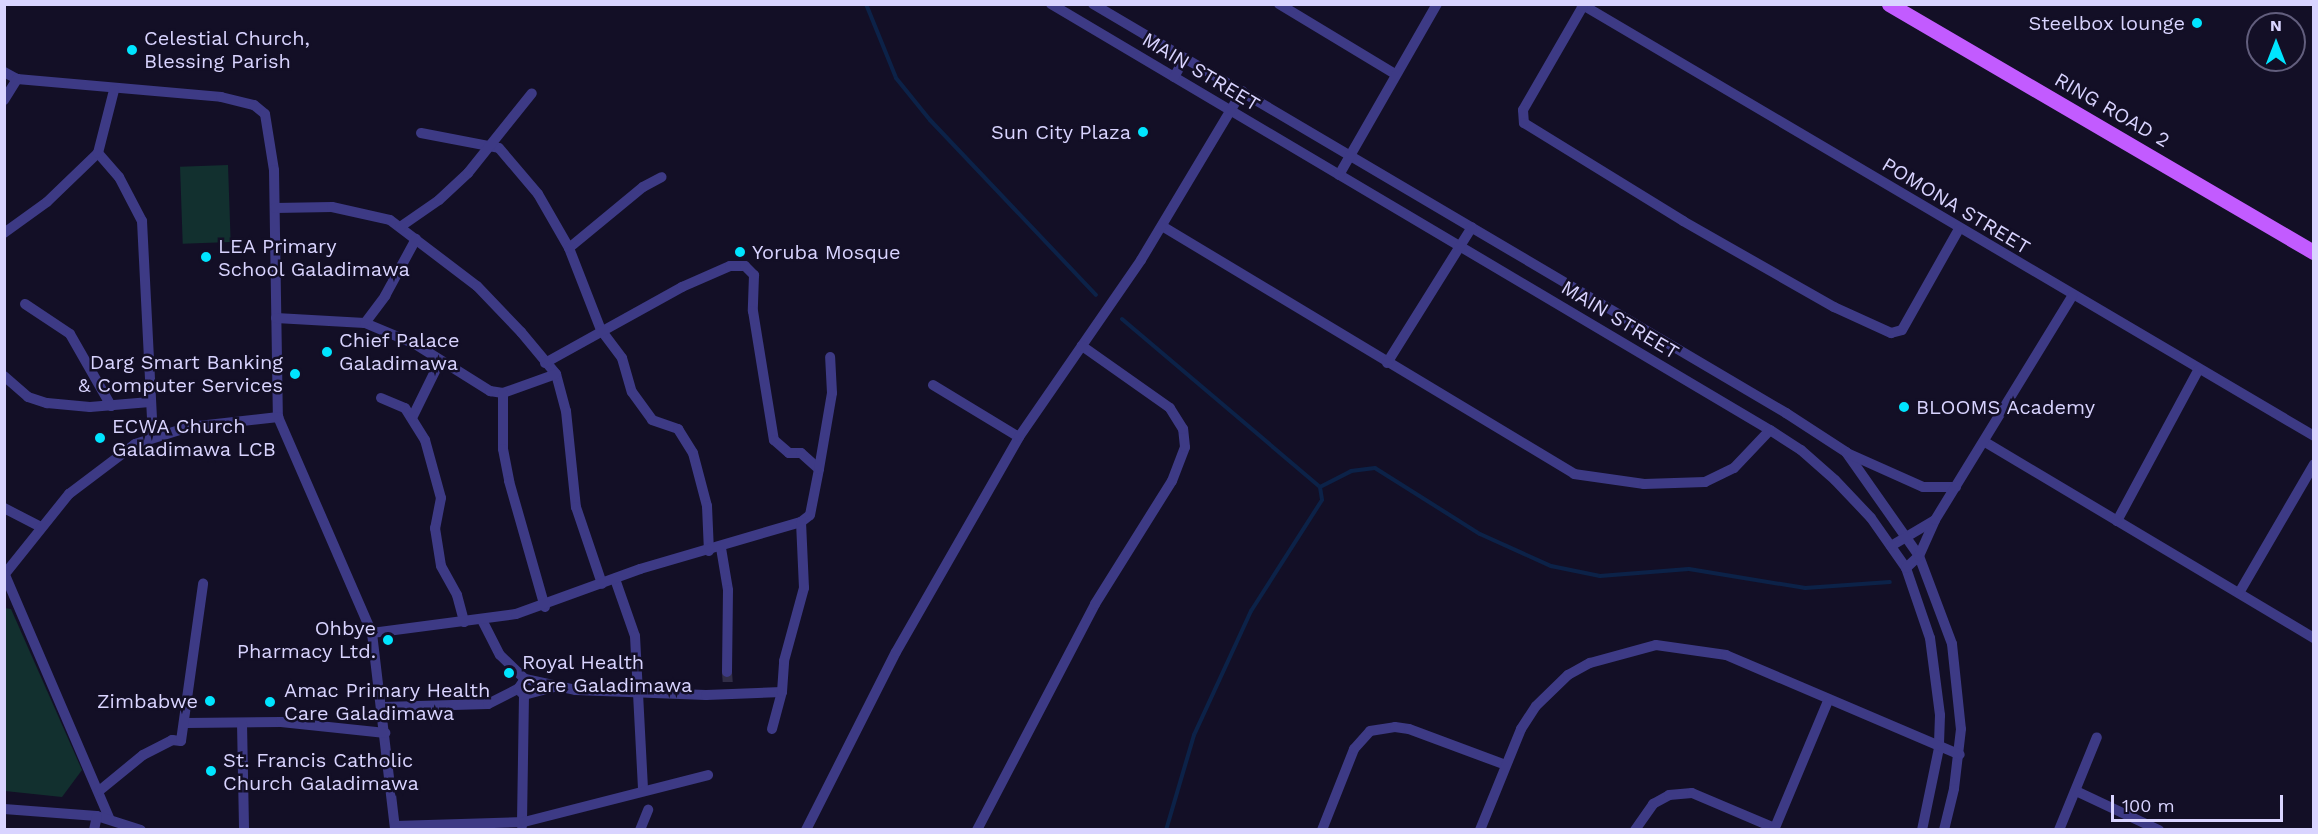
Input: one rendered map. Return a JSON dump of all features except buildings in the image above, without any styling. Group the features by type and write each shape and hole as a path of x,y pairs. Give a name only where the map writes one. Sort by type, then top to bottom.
{"main road":[{"name":"RING ROAD 2","path":"1889,4 2313,252"}],"street":[{"name":"MAIN STREET","path":"1052,4 1770,430 1801,450 1835,480 1891,546 1906,568 1934,656 1939,748 1922,830"},
{"name":"MAIN STREET","path":"1093,4 1108,15 1242,91 1776,407 1846,452 1920,556 1952,644 1960,692 1960,755 1944,830"},
{"path":"1339,176 1395,74 1437,4"},
{"path":"1281,5 1395,74"},
{"path":"1582,5 1523,110 1524,123 1683,221 1834,307 1890,333 1902,330 1959,229"},
{"name":"POMONA STREET","path":"1582,5 2072,296 2313,436"},
{"path":"1098,31 1108,15"},
{"path":"1174,77 1185,58"},
{"path":"4,72 17,79 114,90 221,97 260,110 269,124 275,208 278,417 372,633 395,828 522,826 643,790 708,776"},
{"path":"4,100 17,79"},
{"path":"4,233 47,202 98,153 114,90"},
{"path":"806,830 896,652 1019,437 1162,226 1242,91"},
{"path":"400,226 454,186 532,93"},
{"path":"421,133 489,143 508,156 524,174 569,248 601,330 622,358 632,392 652,420 678,429 693,453 707,506 709,551"},
{"path":"98,153 119,177 142,221 153,436"},
{"path":"569,248 643,187 662,177"},
{"path":"275,208 332,207 366,213 400,226 477,286 556,374 566,411 576,507 603,584"},
{"path":"1162,226 1574,474 1591,478 1668,485 1705,482 1734,468 1770,430"},
{"path":"1387,363 1472,227"},
{"path":"364,323 385,296 416,239"},
{"path":"545,363 601,330 730,266 750,268 754,275 753,310 774,440 789,453 801,453 819,469"},
{"path":"1906,568 1920,556 1935,520 1985,442 2072,296"},
{"path":"25,304 70,334 111,406"},
{"path":"276,318 364,323 415,344 440,362 490,391 503,393 556,374"},
{"path":"977,830 1095,604 1172,481 1185,447 1183,429 1170,408 1082,346"},
{"path":"372,633 482,620 545,607 615,579 801,522 810,515 819,469 832,393 830,357"},
{"path":"412,418 440,362"},
{"path":"2117,520 2199,369"},
{"path":"4,376 28,398 47,403 111,406 150,402"},
{"path":"933,385 1019,437"},
{"path":"503,393 503,449 509,481 545,607"},
{"path":"381,398 401,405 425,440 438,482 441,504 435,541 441,566 457,595 464,622"},
{"path":"109,818 5,575 41,527 76,488 135,444 153,436 278,417"},
{"path":"1985,442 2313,638"},
{"path":"1846,452 1923,487 1956,487"},
{"path":"2239,593 2313,464"},
{"path":"4,508 41,527"},
{"path":"1891,546 1906,534 1935,520"},
{"path":"772,729 782,692 784,661 804,588 801,522"},
{"path":"722,548 728,590 727,672"},
{"path":"615,579 635,636 640,691 643,790"},
{"path":"99,791 143,755 172,740 181,741 186,723 196,648 194,624 202,584"},
{"path":"482,620 500,656 525,679 557,686 640,691 728,689 782,692"},
{"path":"1480,830 1521,729 1551,690 1590,663 1635,648 1676,645 1726,655 1828,701 1960,755"},
{"path":"522,826 521,692 525,679"},
{"path":"382,707 472,707 488,704 521,692 557,686"},
{"path":"1635,830 1653,804 1670,795 1692,793 1774,829 1828,701"},
{"path":"186,723 281,722 385,733"},
{"path":"242,723 244,830"},
{"path":"1322,830 1354,749 1371,731 1395,726 1409,729 1506,765"},
{"path":"2059,830 2097,737"},
{"path":"2076,791 2159,830"},
{"path":"4,809 97,816 141,830"},
{"path":"640,830 648,810"},
{"path":"94,830 97,816"}],"green space":[{"path":"228,165 231,242 183,244 180,167"},
{"path":"4,608 11,609 82,770 62,797 5,791"}],"waterway":[{"path":"866,4 896,78 930,120 1096,295"},
{"path":"1122,319 1320,487 1322,500 1251,611 1194,735 1166,830"},
{"path":"1320,487 1351,471 1375,468 1480,534 1551,566 1600,576 1689,569 1805,588 1890,582"}],"tunnel":[{"path":"727,672 728,685"}],"place":[{"name":"Steelbox lounge","path":"2197,23"},
{"name":"Celestial Church, Blessing Parish","path":"132,50"},
{"name":"Sun City Plaza","path":"1143,132"},
{"name":"Yoruba Mosque","path":"740,252"},
{"name":"LEA Primary School Galadimawa","path":"206,257"},
{"name":"Chief Palace Galadimawa","path":"327,352"},
{"name":"Darg Smart Banking & Computer Services","path":"295,374"},
{"name":"BLOOMS Academy","path":"1904,407"},
{"name":"ECWA Church Galadimawa LCB","path":"100,438"},
{"name":"Ohbye Pharmacy Ltd.","path":"388,640"},
{"name":"Royal Health Care Galadimawa","path":"509,673"},
{"name":"Zimbabwe","path":"210,701"},
{"name":"Amac Primary Health Care Galadimawa","path":"270,702"},
{"name":"St. Francis Catholic Church Galadimawa","path":"211,771"}]}
